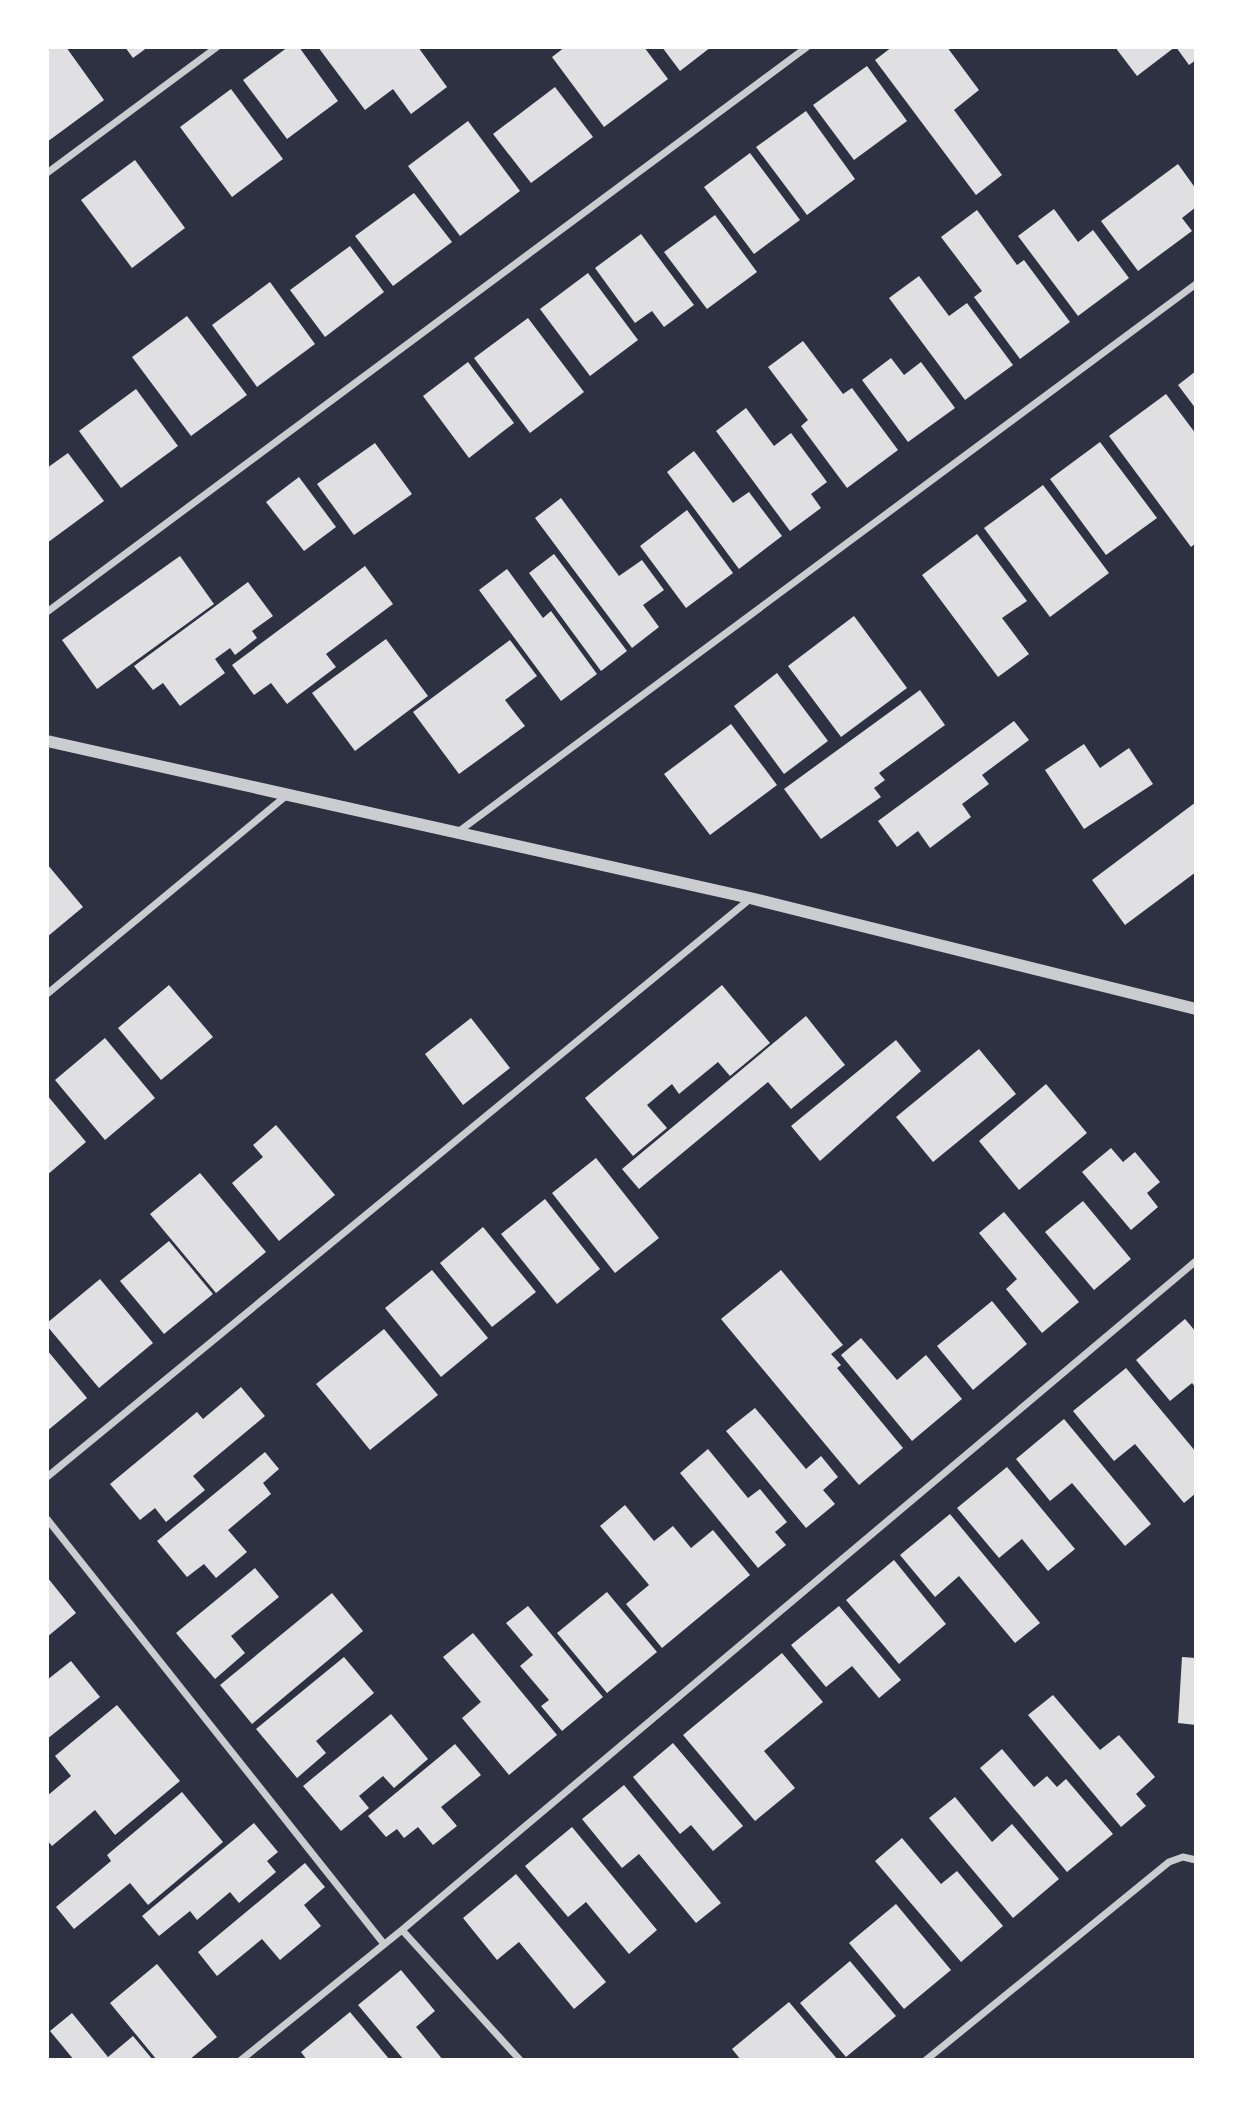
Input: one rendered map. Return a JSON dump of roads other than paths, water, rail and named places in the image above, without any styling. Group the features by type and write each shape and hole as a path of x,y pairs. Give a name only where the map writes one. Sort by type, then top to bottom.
{"street":[{"path":"47,173 217,47"},
{"path":"47,612 807,47"},
{"path":"458,832 1196,284"},
{"path":"47,741 750,898 1196,1009"},
{"path":"47,993 288,794"},
{"path":"47,1477 750,898"},
{"path":"241,2060 402,1930 1196,1261"},
{"path":"47,1519 384,1944"},
{"path":"926,2060 1169,1862 1183,1857 1196,1860"},
{"path":"402,1930 520,2060"}]}
